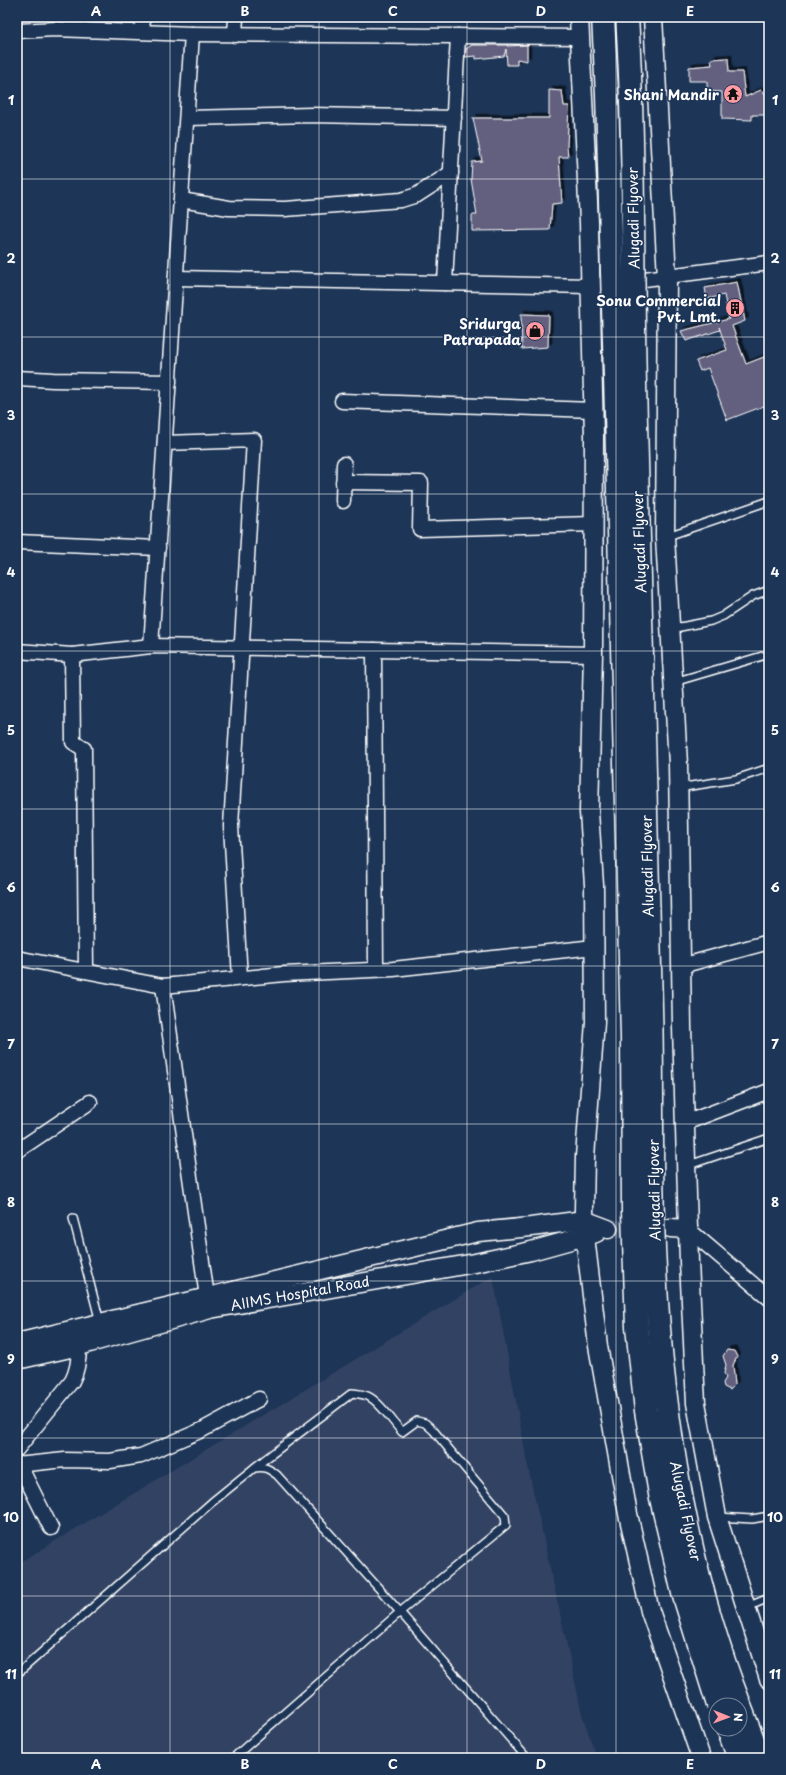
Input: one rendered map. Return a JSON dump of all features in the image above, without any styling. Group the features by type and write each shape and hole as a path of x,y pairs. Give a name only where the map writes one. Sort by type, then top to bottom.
{"highway":[{"name":"Alugadi Flyover","path":"603,17 616,405 632,1038 633,1212 637,1326 646,1411 660,1494 683,1593 716,1697"},
{"name":"Alugadi Flyover","path":"627,17 632,90 634,379 652,1034 653,1221 659,1332 666,1410 680,1492 702,1586 730,1680 737,1697"},
{"name":"Alugadi Flyover","path":"748,1726 760,1758"},
{"path":"731,1737 740,1758"}],"street":[{"path":"142,31 144,17"},
{"path":"234,35 236,17"},
{"path":"579,17 590,286 594,524 593,654 589,812 594,886 595,1022 585,1157 584,1220"},
{"path":"653,17 667,276 665,537 674,682 678,788 686,1166 679,1229 696,1403 717,1517 769,1679"},
{"path":"17,31 55,23 192,34 580,37"},
{"path":"151,646 192,34"},
{"path":"445,283 458,36"},
{"path":"187,118 312,116 454,118"},
{"path":"181,200 229,208 285,209 401,200 417,195 451,172"},
{"path":"176,278 590,286 769,263"},
{"path":"17,378 169,382"},
{"path":"342,402 593,410"},
{"path":"165,443 254,440 231,826 240,978"},
{"path":"343,502 344,464"},
{"path":"343,482 421,483 420,529 594,524"},
{"path":"17,542 158,548"},
{"path":"17,651 72,656 151,646 593,654"},
{"path":"374,650 376,969"},
{"path":"72,656 73,742 84,749 86,971"},
{"path":"681,966 769,942"},
{"path":"17,958 163,986 284,974 376,969 594,947"},
{"path":"163,986 207,1297"},
{"path":"685,1123 769,1090"},
{"path":"17,1151 90,1102"},
{"name":"AIIMS Hospital Road","path":"17,1344 100,1329 210,1309 475,1263 531,1251 585,1237 608,1229 584,1220 478,1232 207,1297 100,1329 79,1346 17,1360"},
{"path":"679,1229 769,1298"},
{"path":"585,1237 598,1346 628,1514 650,1611 701,1758"},
{"path":"17,1449 72,1382 78,1368 79,1346"},
{"path":"51,1528 18,1464 65,1460 110,1461 141,1456 202,1430 259,1399"}],"lane":[{"path":"665,537 769,501"},
{"path":"670,629 711,621 723,616 753,596 769,590"},
{"path":"674,682 769,654"},
{"path":"678,788 736,779 769,768"},
{"path":"686,1166 769,1138"},
{"path":"73,1218 100,1329"},
{"path":"17,1674 118,1587 212,1502 254,1468 352,1393 371,1397 402,1432 417,1421 425,1423 433,1430 505,1516 506,1525 500,1532 400,1612 233,1758"},
{"path":"254,1468 262,1466 268,1468 277,1475 400,1612 527,1758"},
{"path":"717,1517 752,1519 769,1516"},
{"path":"745,1607 769,1598"}],"shaded area":[{"path":"493,1276 528,1467 582,1714 597,1758 17,1758 17,1564"}],"building":[{"path":"472,45 527,45 527,61 517,59 517,65 507,65 506,49 504,56 476,59 476,56 465,57 466,49"},
{"name":"Shani Mandir","path":"728,58 729,72 742,72 745,97 761,90 768,96 769,103 766,106 767,115 752,115 752,120 722,119 722,92 707,91 707,81 689,81 689,67 712,65 711,59"},
{"path":"549,90 562,91 564,106 569,106 567,146 568,157 559,157 562,203 552,204 550,230 472,231 472,215 477,215 471,179 472,162 482,161 473,118 549,118"},
{"path":"737,282 745,321 732,326 746,364 769,355 769,404 727,420 708,368 700,371 696,361 727,350 719,327 720,330 686,341 681,331 729,319 724,295 707,299 705,288"},
{"name":"Sridurga Patrapada","path":"521,314 549,315 548,347 522,349"},
{"path":"727,1350 734,1351 737,1357 733,1365 735,1385 730,1390 724,1387 723,1383 726,1378 724,1373 726,1365 723,1356"}],"tunnel":[{"path":"608,1229 647,1229"}],"place":[{"name":"Shani Mandir","path":"733,94"},
{"name":"Sonu Commercial Pvt. Lmt.","path":"735,308"},
{"name":"Sridurga Patrapada","path":"535,331"}]}
